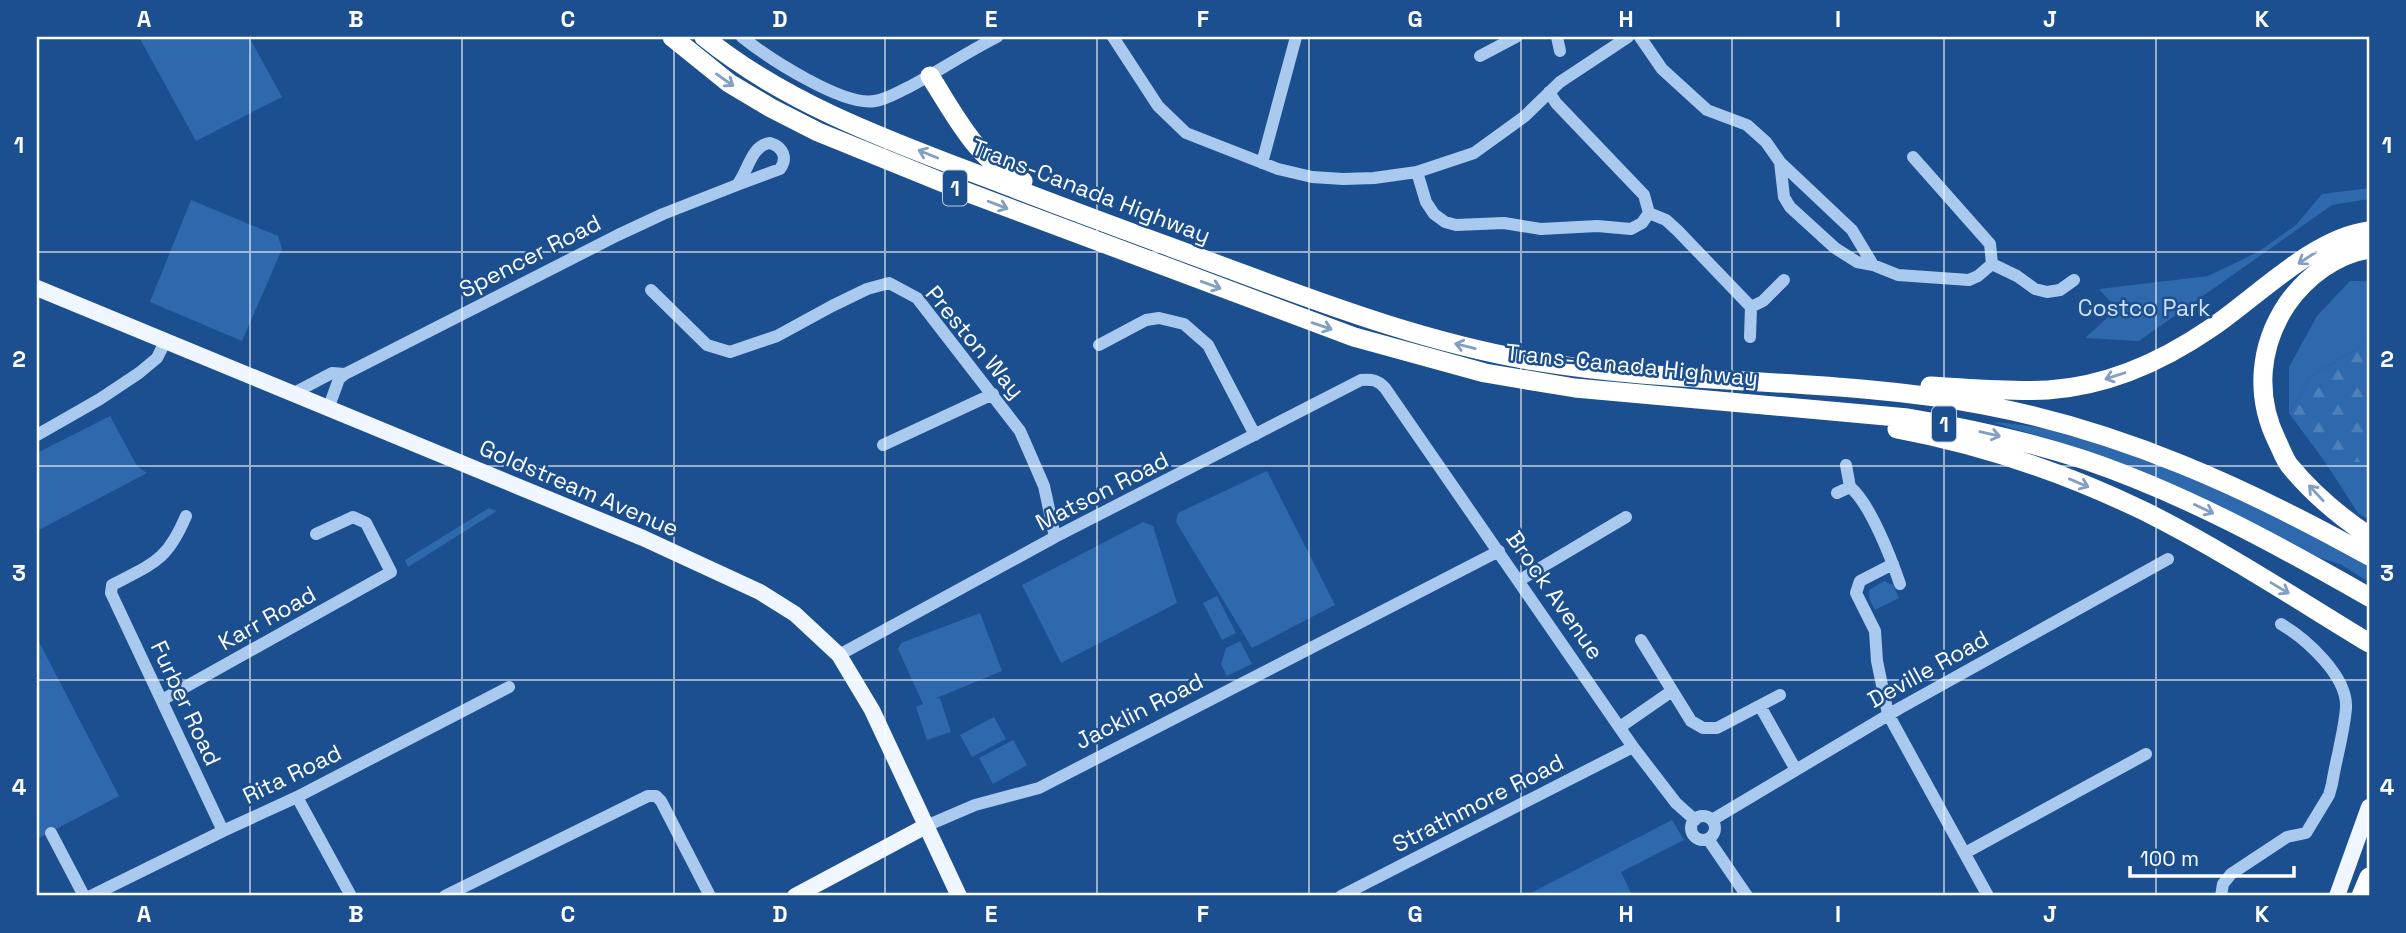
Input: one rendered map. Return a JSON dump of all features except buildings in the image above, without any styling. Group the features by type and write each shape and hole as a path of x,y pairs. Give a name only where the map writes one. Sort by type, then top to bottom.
{"highway":[{"name":"Trans-Canada Highway","path":"672,37 729,83 771,108 888,162 1313,323 1420,357 1485,373 1587,390 1908,418 2024,442 2085,460 2203,508 2369,597"},
{"name":"Trans-Canada Highway","path":"704,37 753,73 853,124 1005,185 1295,293 1400,329 1466,347 1532,360 1646,374 1896,393 1980,404 2030,414 2099,433 2212,475 2369,556"},
{"path":"930,76 968,135 989,161 1013,177 1237,264 1295,293"},
{"path":"1751,382 1825,377 2050,390 2103,380 2150,364 2182,346 2327,245 2359,232 2369,231"},
{"path":"2369,249 2355,251 2326,266 2295,293 2274,323 2264,356 2262,390 2268,422 2288,463 2326,504 2369,536"},
{"path":"1485,373 1546,392 1595,400 1866,423 1968,444 2031,464 2144,512 2369,643"},
{"path":"2332,620 2369,654"},
{"path":"2360,896 2369,877"}],"main road":[{"name":"Goldstream Avenue","path":"37,288 643,538 760,592 795,614 839,655 872,710 959,896"},
{"path":"2337,896 2369,807"},
{"name":"Jacklin Road","path":"795,896 926,826"},
{"path":"2360,896 2369,871"}],"street":[{"path":"742,37 787,68 824,87 870,102 930,76 997,37"},
{"path":"1113,37 1157,106 1186,133 1262,163 1312,177 1343,179 1417,172 1474,153 1525,116 1560,82 1628,37"},
{"path":"1262,163 1296,37"},
{"path":"1479,56 1516,37"},
{"path":"1557,37 1560,51"},
{"path":"1640,37 1662,69 1707,110 1747,125 1766,142 1780,163 1852,230 1873,265"},
{"path":"1549,92 1556,103 1644,195 1649,214"},
{"path":"1913,158 1990,244 1992,264"},
{"path":"1780,163 1784,197 1790,207 1835,248 1857,262 1898,275 1969,280 1992,264"},
{"path":"1417,172 1426,202 1434,214 1445,222 1456,225 1504,223 1541,229 1597,226 1631,229 1642,223 1649,214"},
{"name":"Spencer Road","path":"292,394 332,373 345,373 618,235 737,185"},
{"path":"1649,214 1666,220 1751,307 1750,337"},
{"path":"1992,264 2017,276 2035,289 2047,292 2060,290 2074,280"},
{"path":"1751,307 1763,301 1784,280"},
{"name":"Preston Way","path":"651,290 707,345 730,352 777,336 867,289 889,283 917,299 1020,431 1044,486 1055,537"},
{"path":"1099,345 1146,320 1159,318 1184,324 1208,345 1255,435"},
{"path":"37,435 139,373 157,358 164,342"},
{"path":"327,409 339,379 345,373"},
{"name":"Matson Road","path":"839,655 1055,537 1361,380 1379,382 1385,388"},
{"name":"Brock Avenue","path":"1385,388 1633,747 1676,803 1695,820"},
{"path":"883,445 993,394"},
{"path":"1846,464 1850,487 1860,495 1900,584"},
{"path":"1837,493 1850,487"},
{"name":"Furber Road","path":"186,516 176,540 157,562 112,585 111,593 223,831"},
{"name":"Karr Road","path":"162,700 391,572 366,523 353,517 316,534"},
{"path":"1520,580 1626,517"},
{"name":"Jacklin Road","path":"926,826 975,805 1039,788 1499,551"},
{"name":"Deville Road","path":"1712,820 1888,715 2168,559"},
{"path":"1893,564 1860,581 1856,593 1875,631 1877,661 1888,715 1988,896"},
{"path":"2221,896 2223,884 2231,874 2287,837 2306,832 2329,795 2332,784 2346,707 2345,694 2339,681 2310,645 2281,624"},
{"path":"1641,640 1691,721 1703,728 1717,728 1780,695"},
{"name":"Rita Road","path":"91,896 297,797 509,687"},
{"path":"1620,727 1672,691"},
{"path":"1760,706 1796,770"},
{"name":"Strathmore Road","path":"1341,896 1633,747"},
{"path":"1965,853 2146,754"},
{"path":"445,896 640,798 656,796 665,808 710,896"},
{"path":"297,797 351,896"},
{"path":"1701,817 1712,820 1715,831 1708,839 1700,839 1694,835 1691,828 1695,820 1701,817"},
{"path":"51,833 84,896"},
{"path":"1708,839 1747,896"}],"green space":[{"path":"139,37 249,37 282,97 196,141"},
{"name":"Costco Park","path":"2369,188 2369,199 2332,205 2139,341 2085,338 2117,309 2099,289 2208,276 2258,252 2296,225 2322,194"},
{"path":"191,200 278,236 282,249 242,341 150,302"},
{"path":"2350,281 2369,281 2369,335 2358,348 2311,376 2289,413 2289,367 2317,316"},
{"path":"2369,335 2369,462 2325,462 2289,413 2311,376 2358,348"},
{"path":"110,416 137,466 147,473 37,531 37,453"},
{"path":"1991,422 2039,428 2088,439 2186,474 2234,496 2369,567 2369,582 2340,564 2317,557 2142,471 2057,441"},
{"path":"2325,462 2369,462 2369,520 2358,513"},
{"path":"1267,471 1335,605 1252,648 1176,522 1178,513"},
{"path":"489,508 497,511 408,567 405,560"},
{"path":"1143,522 1153,526 1177,603 1061,663 1022,585"},
{"path":"1884,581 1893,585 1899,598 1875,610 1869,598 1869,590"},
{"path":"1217,596 1236,633 1222,640 1203,603"},
{"path":"980,613 1002,671 934,699 940,698 951,732 927,740 916,707 923,704 898,649 901,643"},
{"path":"37,638 119,796 37,839"},
{"path":"1240,641 1252,664 1227,676 1221,664 1226,648"},
{"path":"994,717 1006,739 972,757 960,735"},
{"path":"1013,740 1027,765 993,784 979,758"},
{"path":"1672,820 1684,840 1621,872 1632,895 1525,896"}]}
